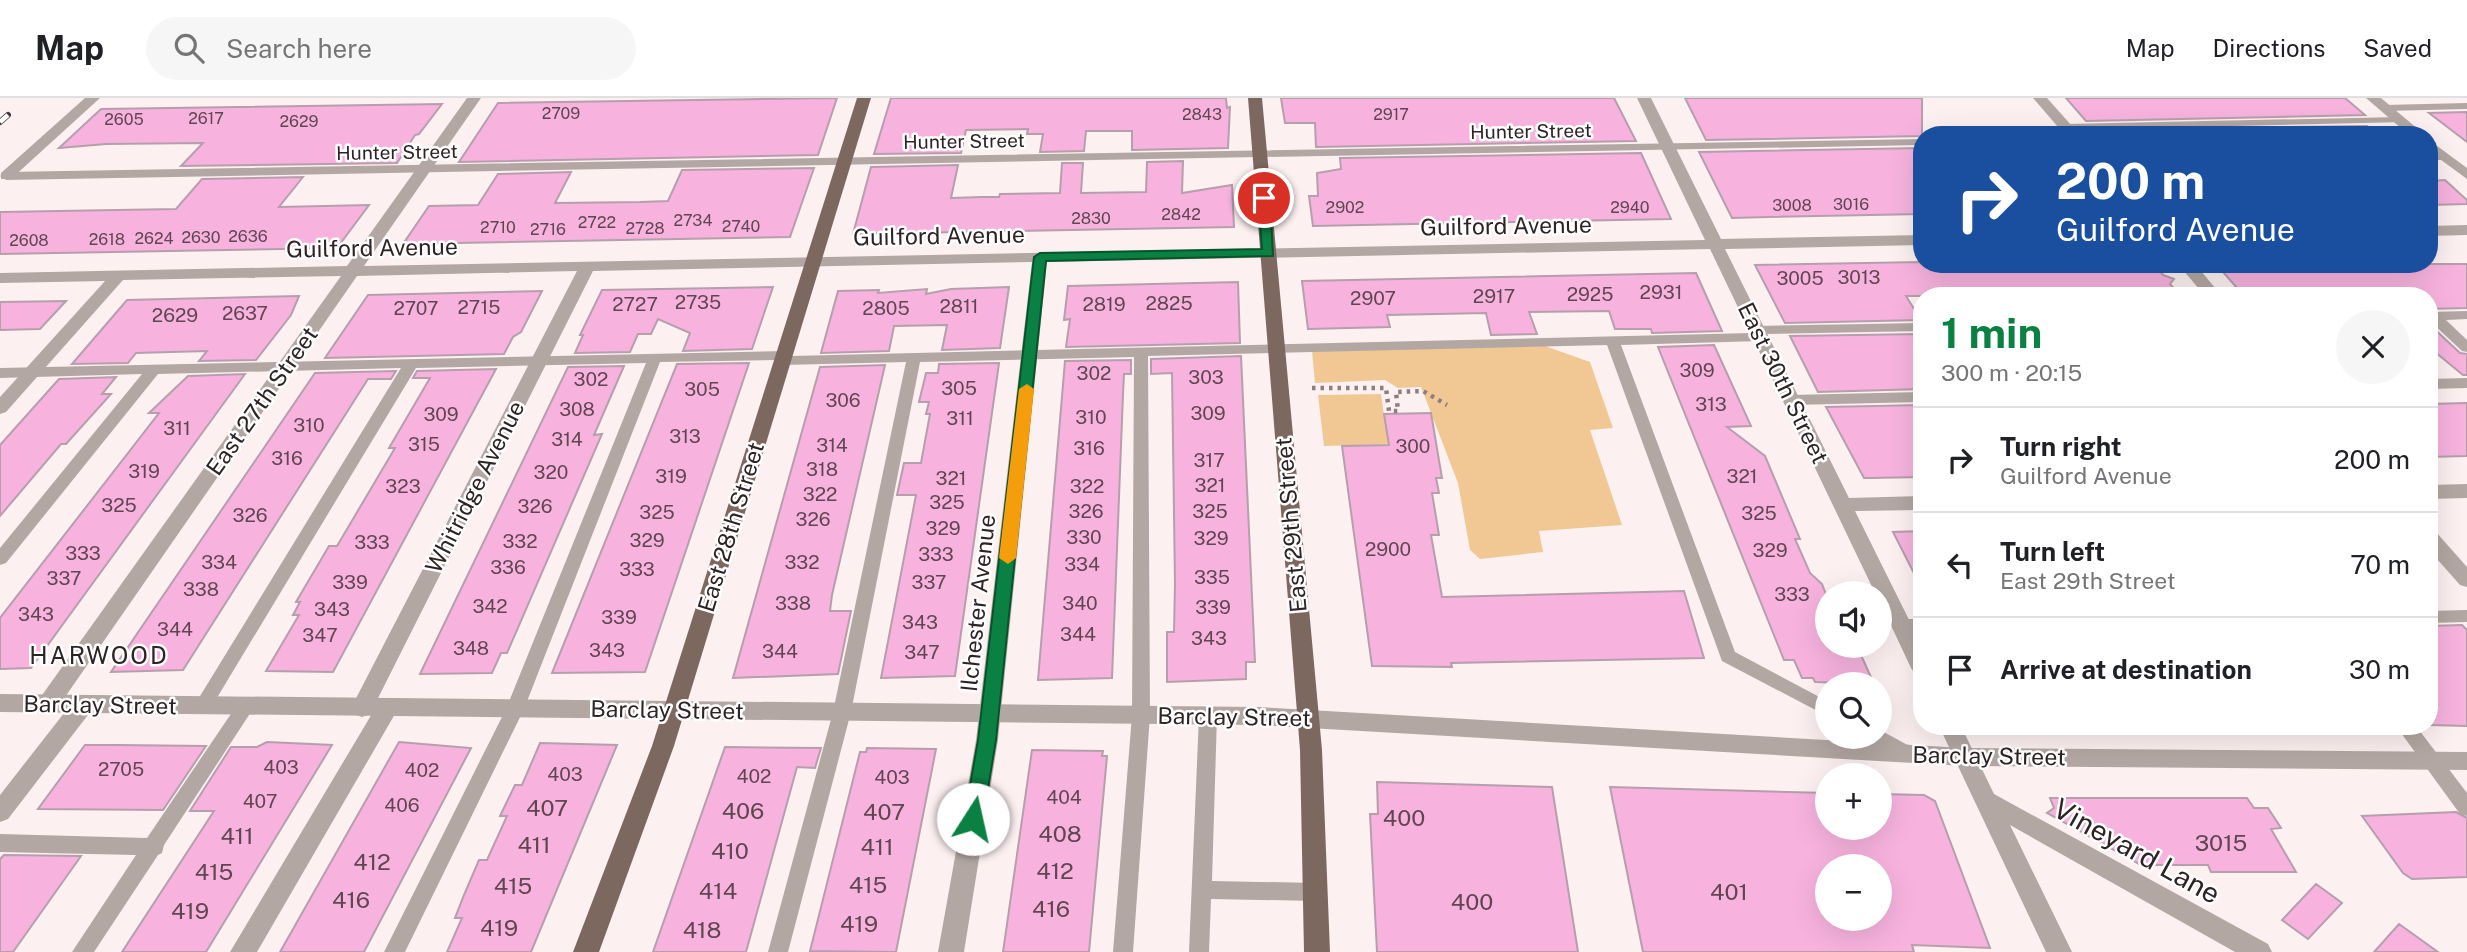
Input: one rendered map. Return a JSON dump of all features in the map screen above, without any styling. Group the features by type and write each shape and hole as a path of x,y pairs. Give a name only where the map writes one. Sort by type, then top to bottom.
{"main road":[{"name":"East 28th Street","path":"586,952 673,710 864,98"},
{"name":"East 29th Street","path":"1255,98 1307,719 1317,952"}],"street":[{"path":"6,176 93,98"},
{"name":"East 27th Street","path":"48,704 474,98"},
{"name":"East 30th Street","path":"1644,98 1913,650"},
{"path":"2040,98 2065,126"},
{"path":"2373,98 2407,126"},
{"path":"2448,160 2467,175"},
{"path":"2438,231 2467,230"},
{"name":"Guilford Avenue","path":"0,278 1913,240"},
{"name":"Ilchester Avenue","path":"951,952 990,714 1040,257"},
{"name":"Whitridge Avenue","path":"362,708 588,266"},
{"path":"2194,273 2206,287"},
{"path":"0,408 119,275"},
{"path":"2438,492 2467,491"},
{"path":"1842,505 1913,503"},
{"path":"2438,547 2467,580"},
{"name":"Barclay Street","path":"0,703 1208,716 1307,719 1965,757 2467,761"},
{"path":"0,811 83,705"},
{"path":"243,952 387,708"},
{"path":"1954,735 2059,952"},
{"name":"Vineyard Lane","path":"1987,801 2259,952"}],"lane":[{"path":"2385,108 2467,106"},
{"path":"2186,126 2400,120"},
{"path":"2284,122 2288,126"},
{"name":"Hunter Street","path":"6,176 1913,142"},
{"path":"2438,316 2467,315"},
{"path":"2438,322 2467,348"},
{"path":"0,373 655,358 1030,357 1613,342 1913,327"},
{"path":"1613,342 1728,656 1815,703"},
{"path":"1123,952 1140,715 1141,354"},
{"path":"394,952 515,709 655,358"},
{"path":"778,952 842,712 914,359"},
{"path":"202,706 411,363"},
{"path":"0,559 154,369"},
{"path":"2438,384 2467,383"},
{"path":"1791,400 1913,397"},
{"path":"2438,617 2467,616"},
{"path":"1901,626 1913,626"},
{"path":"82,952 155,847 245,706"},
{"path":"1199,952 1208,716"},
{"path":"2412,735 2467,808"},
{"path":"1892,744 1910,754"},
{"path":"0,843 155,847"},
{"path":"1201,890 1316,892"}],"path":[{"path":"1311,388 1386,388 1389,411 1398,411 1396,392 1423,391 1447,405"}],"shaded area":[{"path":"1545,346 1590,362 1613,428 1590,430 1622,525 1539,531 1543,552 1480,559 1470,550 1458,483 1421,387 1398,388 1385,380 1315,383 1312,351"},
{"path":"1381,394 1388,444 1324,446 1318,395"}],"building":[{"path":"837,98 818,155 459,162 498,103"},
{"path":"891,98 1226,98 1227,108 1230,107 1228,148 1132,150 1132,131 1086,131 1084,151 1040,152 1043,134 1027,134 1028,129 966,130 961,153 874,154"},
{"path":"1281,98 1614,98 1636,141 1316,147 1315,123 1285,123"},
{"path":"1685,98 1922,98 1922,126 1913,126 1913,136 1706,140"},
{"path":"2066,98 2345,98 2365,115 2086,121"},
{"path":"442,104 419,134 415,135 397,163 181,166 203,143 106,144 59,148 101,109"},
{"path":"2467,112 2467,142 2429,113"},
{"path":"1913,148 1913,214 1732,218 1699,152"},
{"path":"1641,153 1671,219 1313,226 1309,196 1318,196 1317,173 1341,169 1340,158"},
{"path":"1183,161 1182,193 1232,185 1234,227 853,234 871,167 958,165 951,198 1060,193 1062,163 1083,163 1081,193 1146,192 1147,162"},
{"path":"814,168 790,237 403,244 429,206 478,205 498,174 571,172 555,203 640,202 668,201 682,170"},
{"path":"303,177 279,207 369,205 337,248 0,254 0,212 176,209 202,179"},
{"path":"2438,180 2445,180 2467,200 2467,204 2438,205"},
{"path":"1913,262 1913,273 2161,273 2174,279 2170,284 2172,287 1913,287 1913,296 1906,296 1913,307 1913,320 1785,323 1755,265"},
{"path":"2438,264 2467,264 2467,308 2438,309 2438,287 2236,287 2224,273 2438,273"},
{"path":"1696,273 1722,331 1652,333 1651,329 1615,329 1609,311 1529,312 1537,334 1491,335 1486,313 1387,315 1390,327 1308,329 1302,281"},
{"path":"1238,282 1240,343 1066,347 1070,319 1064,320 1068,286"},
{"path":"773,287 752,349 683,351 690,333 658,319 651,334 638,334 630,352 575,353 583,335 580,335 602,290"},
{"path":"1009,287 1000,348 942,350 947,325 894,326 889,351 821,353 838,291 879,290 878,293 927,289 926,294 951,289"},
{"path":"542,291 521,332 513,337 504,354 325,358 368,295"},
{"path":"299,296 291,315 256,360 199,361 207,351 136,353 128,363 72,364 127,300"},
{"path":"66,301 40,329 0,330 0,302"},
{"path":"2438,332 2460,353 2467,354 2467,375 2463,375 2438,354"},
{"path":"1913,334 1913,389 1818,392 1790,336"},
{"path":"1714,345 1751,426 1727,427 1765,456 1800,539 1795,539 1810,573 1819,581 1815,581 1815,658 1862,658 1869,672 1815,672 1815,682 1813,678 1802,678 1794,660 1784,660 1658,347"},
{"path":"1241,356 1255,662 1246,662 1246,679 1167,682 1167,632 1174,632 1175,583 1172,373 1151,374 1151,359"},
{"path":"1131,360 1131,374 1124,374 1112,678 1038,680 1065,361"},
{"path":"749,363 645,672 552,673 677,364"},
{"path":"999,363 955,676 881,678 916,495 897,495 904,463 921,463 930,414 926,414 929,402 919,402 926,373 938,373 939,364"},
{"path":"885,365 832,595 830,611 851,611 838,674 733,678 820,367"},
{"path":"624,366 594,435 602,434 507,653 501,653 492,673 420,674 568,367"},
{"path":"496,369 333,672 266,671 299,615 293,615 300,602 296,602 329,546 337,546 395,448 389,448 430,378 413,378 417,371"},
{"path":"396,371 391,379 368,379 183,670 111,672 315,373"},
{"path":"245,374 31,668 0,669 0,618 159,413 149,413 188,376"},
{"path":"116,377 102,394 111,394 66,444 61,444 0,516 0,445 59,379"},
{"path":"2467,403 2467,456 2438,457 2438,404"},
{"path":"1913,405 1913,477 1864,478 1826,407"},
{"path":"1431,413 1442,478 1436,478 1439,493 1432,493 1439,535 1431,535 1442,597 1684,591 1704,658 1451,663 1452,667 1372,666 1342,446 1389,445 1384,414"},
{"path":"1913,531 1913,571 1893,532"},
{"path":"2462,625 2467,630 2467,726 2438,725 2438,626"},
{"path":"267,742 332,745 206,952 122,952 214,811 190,811 231,747 257,747"},
{"path":"399,742 471,748 364,952 280,952"},
{"path":"540,743 617,745 531,952 447,952 462,918 455,918 479,860 487,860 507,816 500,816 515,785 522,785"},
{"path":"85,745 206,746 163,810 38,809"},
{"path":"725,747 821,748 815,768 797,767 746,952 653,952"},
{"path":"867,748 936,749 896,952 810,951 860,752 866,752"},
{"path":"1032,750 1103,751 1102,756 1107,756 1089,952 1003,952"},
{"path":"1377,782 1552,787 1578,952 1377,952 1370,814 1378,814"},
{"path":"1610,787 1815,793 1815,840 1892,840 1892,794 1924,795 1935,801 1990,948 1912,945 1914,952 1643,952"},
{"path":"2050,798 2247,798 2254,808 2268,808 2281,828 2271,829 2296,872 2211,872 2208,865 2141,865 2047,813 2054,808"},
{"path":"2456,812 2467,818 2467,877 2412,879 2403,873 2362,816"},
{"path":"4,855 81,856 13,952 0,952 0,859"},
{"path":"2316,884 2342,903 2308,939 2282,920"},
{"path":"2399,924 2438,952 2374,952"}],"railway":[{"path":"0,122 8,115"}],"slow traffic":[{"path":"1008,558 1027,389"}],"district":[{"name":"HARWOOD","path":"99,656"}],"route":[{"path":"973,819 987,740 1040,257 1269,253 1264,198"}]}
